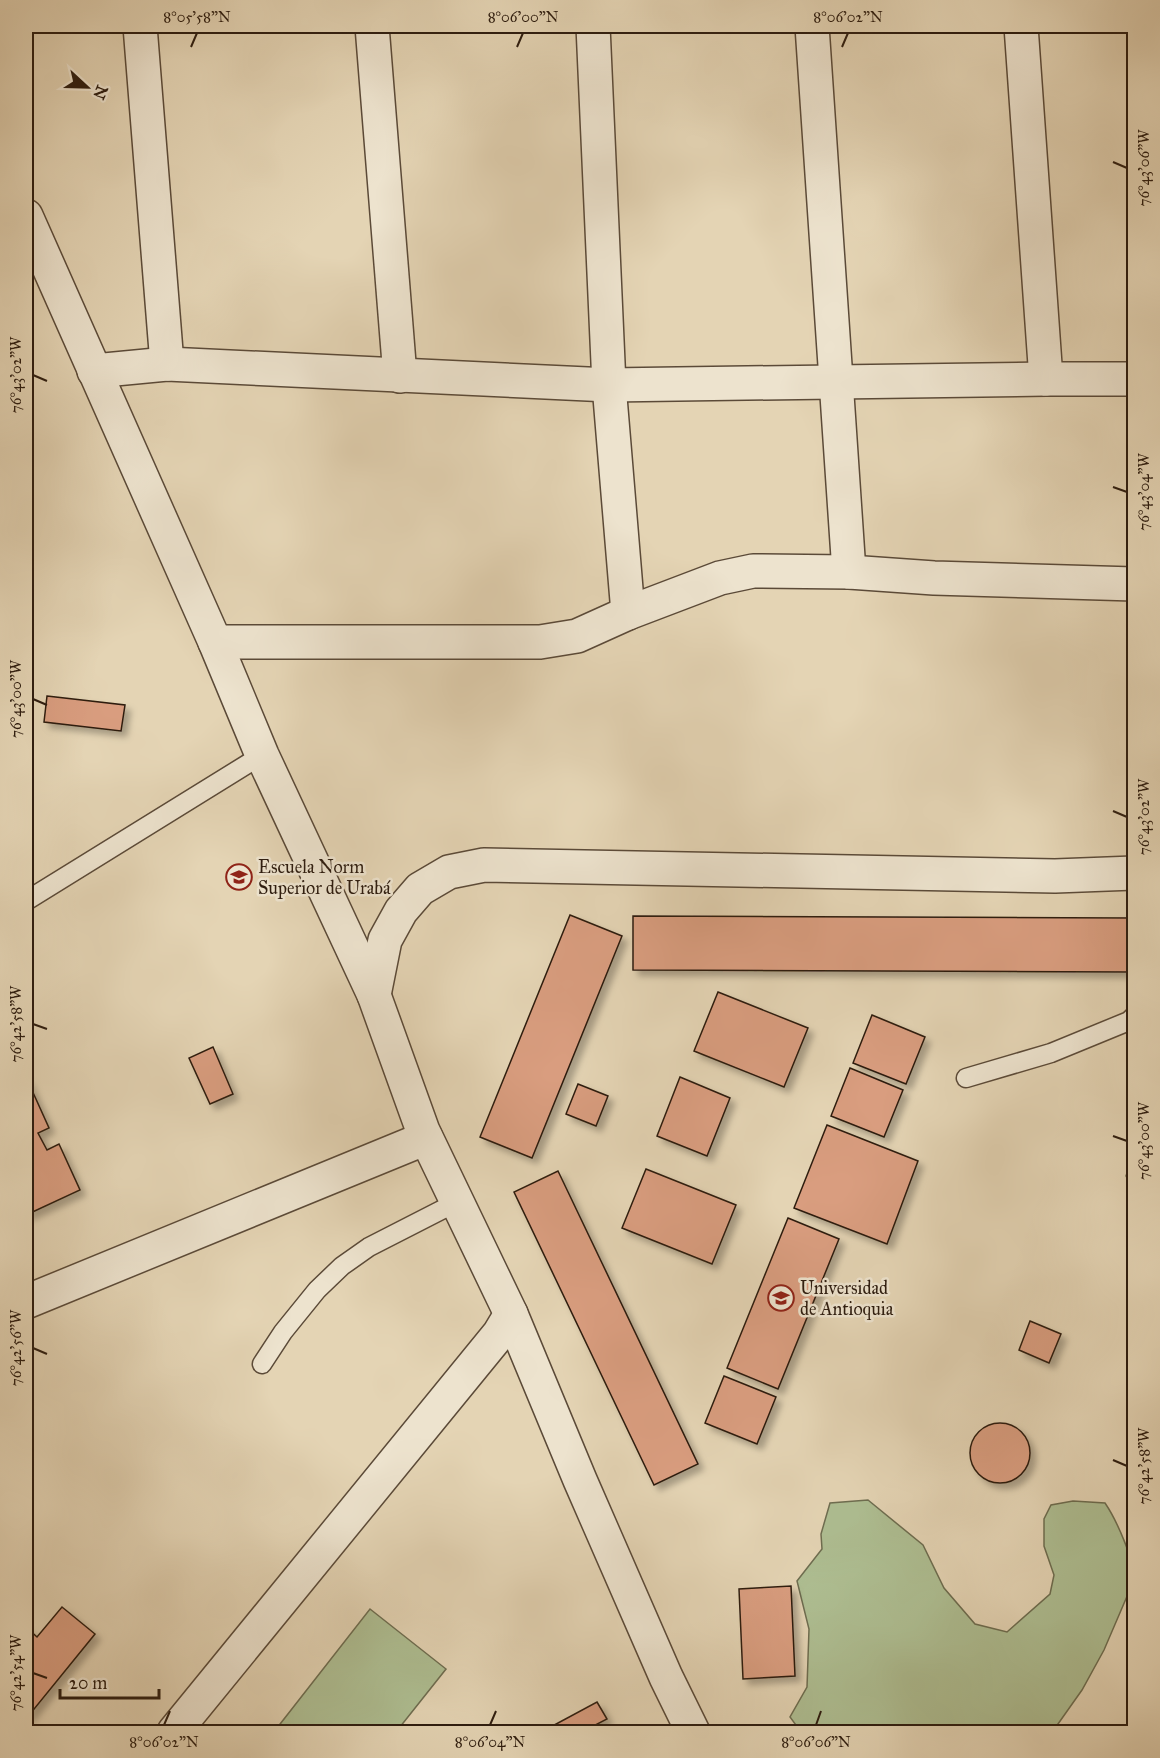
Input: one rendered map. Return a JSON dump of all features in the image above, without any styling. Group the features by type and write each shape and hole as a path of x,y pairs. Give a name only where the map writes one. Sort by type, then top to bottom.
{"street":[{"path":"140,26 167,364"},
{"path":"372,26 400,376"},
{"path":"593,26 609,385 628,613"},
{"path":"812,26 849,572"},
{"path":"1021,26 1046,379"},
{"path":"26,216 215,642 262,755 374,995 426,1138 511,1314 580,1480 666,1677 693,1732"},
{"path":"94,371 167,364 609,385 1134,379"},
{"path":"215,642 540,642 577,636 628,613 720,578 753,571 849,572 934,578 1134,585"},
{"path":"374,995 385,940 401,911 420,889 448,872 484,865 1055,876 1134,873"},
{"path":"26,1302 426,1138"},
{"path":"174,1732 499,1334 511,1314"}],"lane":[{"path":"26,901 262,755"},
{"path":"966,1078 1051,1053 1129,1021 1134,1016"},
{"path":"262,1364 283,1332 317,1290 342,1266 369,1247 457,1202"}],"green space":[{"path":"1134,1154 1134,1191 1126,1176"},
{"path":"868,1500 923,1545 944,1588 975,1624 1007,1632 1050,1594 1054,1575 1044,1546 1044,1519 1051,1505 1073,1501 1105,1503 1124,1540 1134,1580 1104,1650 1082,1690 1053,1731 801,1732 790,1717 807,1687 809,1629 797,1581 822,1549 821,1534 830,1503"},
{"path":"370,1609 446,1669 396,1732 282,1732 277,1728"}],"building":[{"path":"1134,523 1134,546 1130,545"},
{"path":"47,696 125,705 121,731 44,722"},
{"path":"570,915 622,936 532,1158 480,1137"},
{"path":"633,916 1134,918 1134,972 633,970"},
{"path":"718,992 808,1028 784,1087 694,1051"},
{"path":"872,1015 925,1037 906,1084 853,1063"},
{"path":"213,1047 233,1094 210,1104 189,1058"},
{"path":"850,1068 903,1090 884,1137 831,1116"},
{"path":"26,1077 49,1128 38,1133 47,1150 59,1144 80,1190 26,1215"},
{"path":"680,1077 730,1098 707,1156 657,1136"},
{"path":"578,1084 608,1096 596,1126 566,1114"},
{"path":"827,1125 918,1161 887,1244 794,1208"},
{"path":"646,1169 736,1205 712,1264 622,1228"},
{"path":"558,1171 698,1464 654,1485 514,1192"},
{"path":"788,1218 839,1239 778,1389 727,1368"},
{"path":"1030,1321 1061,1334 1049,1363 1019,1350"},
{"path":"724,1376 776,1397 757,1444 705,1423"},
{"path":"994,1423 1006,1423 1017,1428 1025,1436 1030,1453 1028,1465 1017,1478 1006,1483 994,1483 983,1478 975,1470 970,1459 970,1447 975,1436 983,1428"},
{"path":"791,1586 795,1676 743,1679 739,1589"},
{"path":"62,1607 95,1634 26,1719 26,1627 37,1637"},
{"path":"597,1702 607,1719 582,1732 547,1732 545,1730"}],"place":[{"name":"Escuela Norm Superior de Urabá","path":"239,877"},
{"name":"Universidad de Antioquia","path":"781,1298"}]}
